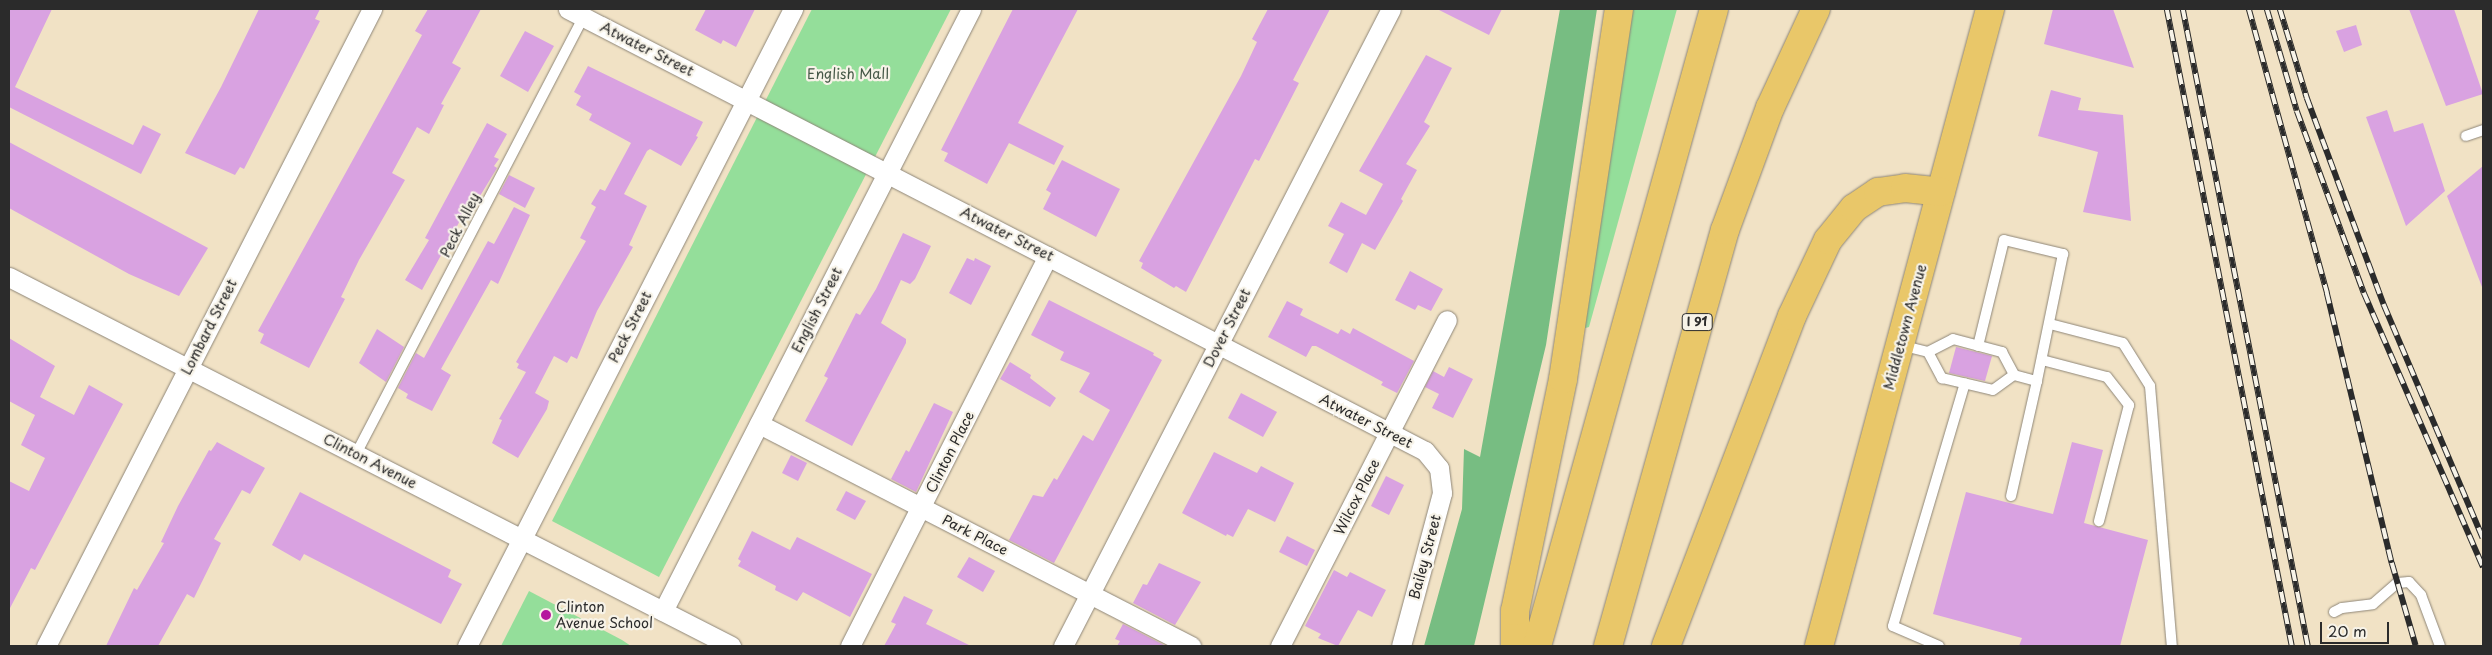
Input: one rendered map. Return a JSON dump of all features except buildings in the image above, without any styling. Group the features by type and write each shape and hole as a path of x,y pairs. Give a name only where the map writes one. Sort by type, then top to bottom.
{"main road":[{"path":"1515,646 1515,611 1563,379 1619,9"},
{"path":"1537,646 1714,9"},
{"name":"I 91","path":"1608,646 1725,230 1770,108 1816,9"},
{"name":"Middletown Avenue","path":"1819,646 1990,9"},
{"path":"1666,646 1796,308 1828,240 1854,208 1878,192 1905,188 1941,192"}],"street":[{"name":"Lombard Street","path":"46,646 372,9"},
{"name":"Peck Street","path":"467,646 793,9"},
{"name":"English Street","path":"663,611 971,9"},
{"name":"Dover Street","path":"1063,646 1391,9"},
{"name":"Atwater Street","path":"580,12 1424,451 1439,468"},
{"name":"Clinton Place","path":"850,646 922,508 1048,256"},
{"name":"Clinton Avenue","path":"9,277 731,646"},
{"name":"Wilcox Place","path":"1280,646 1447,320"},
{"name":"Park Place","path":"759,424 1191,646"},
{"name":"Bailey Street","path":"1402,646 1442,493 1439,468"}],"lane":[{"name":"Peck Alley","path":"356,454 580,12"},
{"path":"2466,136 2483,130"},
{"path":"1978,346 2004,240 2063,254 2050,324 2011,496"},
{"path":"2050,324 2122,343 2150,386 2172,646"},
{"path":"1900,345 1928,352 1953,339 2002,352 2014,376"},
{"path":"1928,352 1942,378 1993,390 2014,376 2037,381"},
{"path":"2042,360 2107,377 2129,405 2099,521"},
{"path":"1939,646 1893,626 1965,383"},
{"path":"2334,612 2342,608 2373,604 2397,583 2409,582 2421,595 2440,646"}],"green space":[{"name":"English Mall","path":"812,9 951,9 659,577 552,521"},
{"path":"1560,9 1597,9 1546,345 1474,646 1424,646 1462,509 1464,449 1480,457"},
{"path":"1633,9 1677,9 1589,327 1582,329"},
{"name":"Clinton Avenue School","path":"529,591 622,640 631,646 501,646"}],"railway":[{"path":"2167,9 2292,646"},
{"path":"2183,9 2308,646"},
{"path":"2249,9 2327,293 2392,563 2416,646"},
{"path":"2267,9 2297,111 2364,293 2483,567"},
{"path":"2280,9 2307,98 2384,305 2483,538"}],"place":[{"name":"Clinton Avenue School","path":"546,615"}]}
